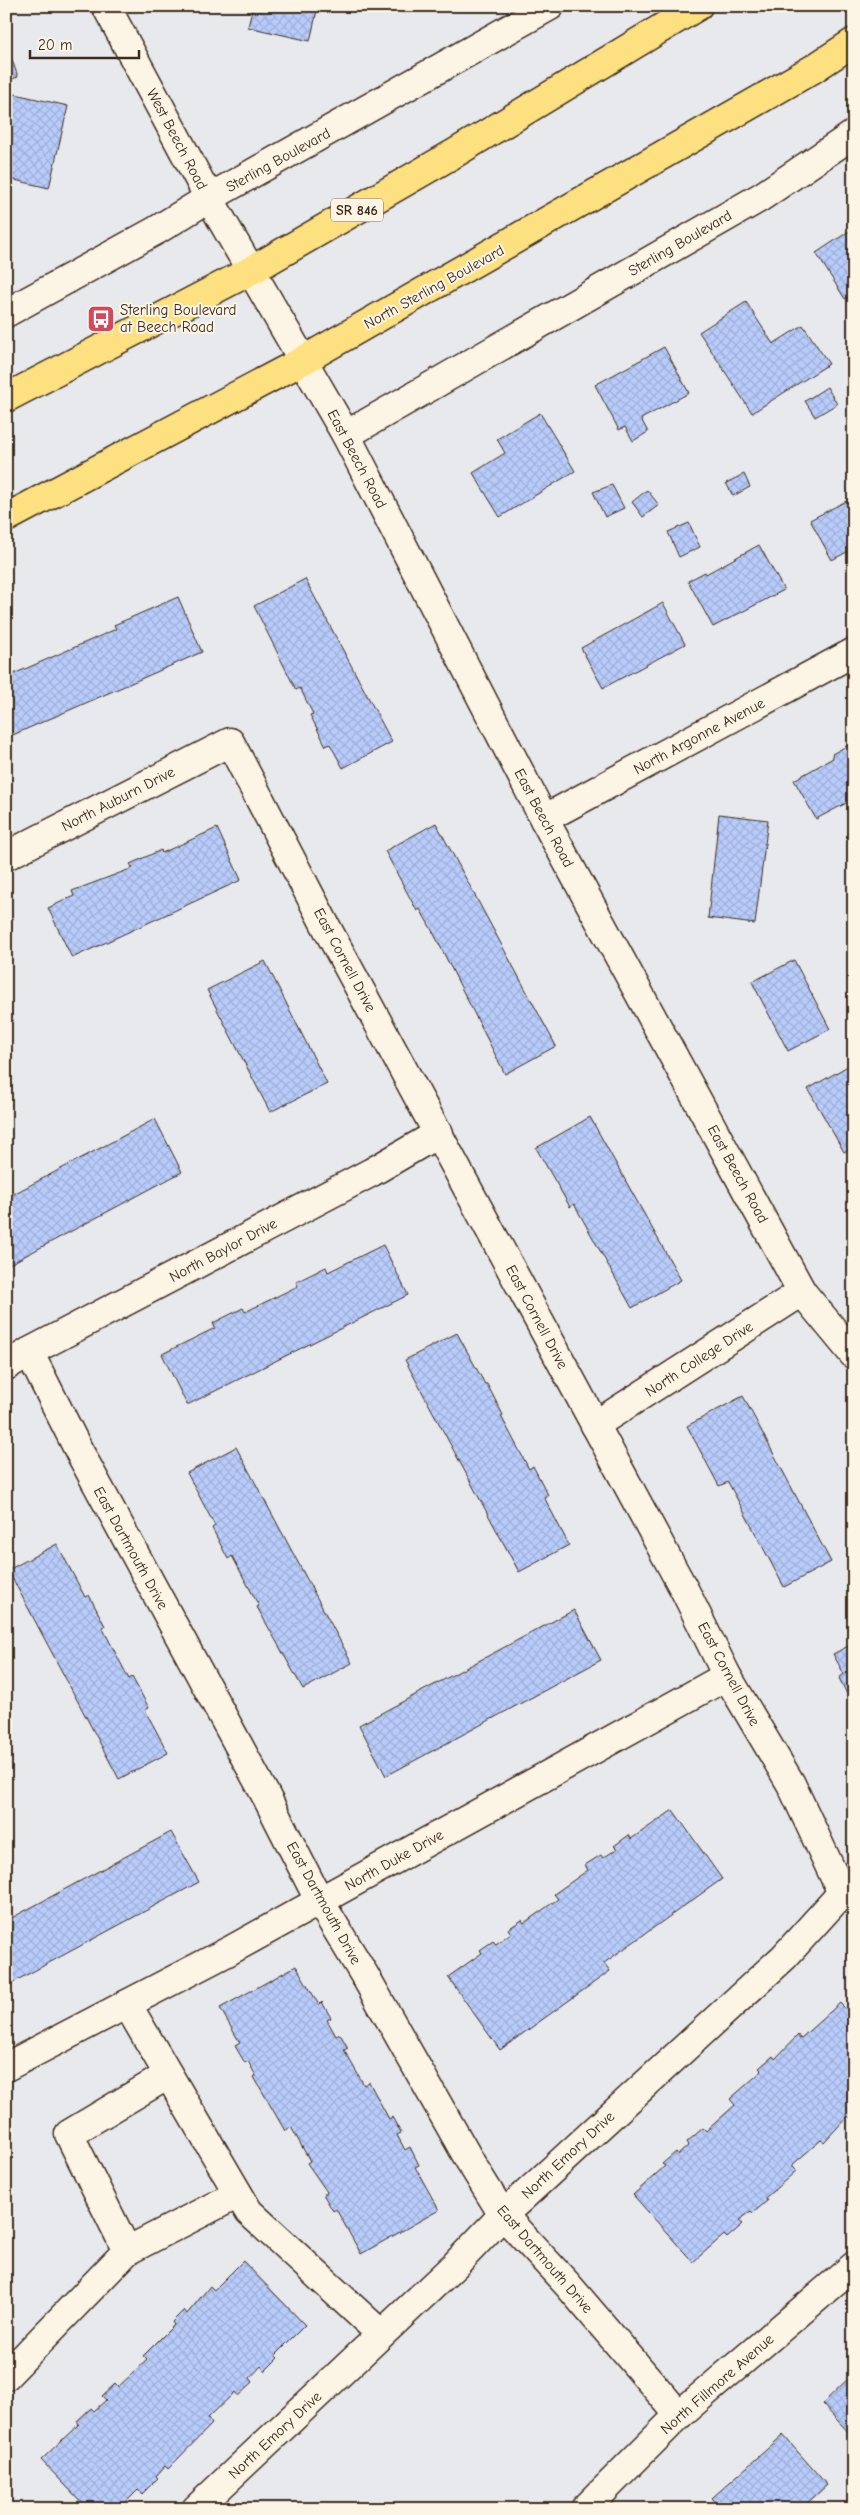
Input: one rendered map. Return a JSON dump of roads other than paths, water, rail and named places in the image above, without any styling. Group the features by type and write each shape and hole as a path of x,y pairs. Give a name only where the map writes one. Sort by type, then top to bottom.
{"main road":[{"name":"SR 846","path":"6,398 252,270 455,153 698,6"},
{"name":"North Sterling Boulevard","path":"6,518 302,361 549,222 813,69 854,42"}],"street":[{"name":"West Beech Road","path":"106,6 209,198 252,270"},
{"name":"Sterling Boulevard","path":"6,313 157,230 209,198 550,6"},
{"name":"Sterling Boulevard","path":"346,435 761,197 854,134"},
{"name":"East Beech Road","path":"252,270 302,361 346,435 544,820 802,1292 854,1355"},
{"name":"North Argonne Avenue","path":"544,820 854,652"},
{"name":"North Auburn Drive","path":"6,856 230,742"},
{"name":"East Cornell Drive","path":"230,742 329,932 686,1592 727,1676 791,1784 848,1896"},
{"name":"North Baylor Drive","path":"6,1366 29,1352 372,1172 439,1133"},
{"name":"North College Drive","path":"595,1425 802,1292"},
{"name":"East Dartmouth Drive","path":"29,1352 79,1452 266,1796 319,1900 368,1981 471,2163 503,2215 566,2284 679,2415"},
{"name":"North Duke Drive","path":"6,2067 229,1951 727,1676"},
{"name":"North Emory Drive","path":"196,2509 381,2334 503,2215 784,1958 848,1896"},
{"path":"127,2004 249,2212 381,2334"},
{"path":"127,2251 69,2134 168,2075"},
{"path":"6,2376 127,2251 238,2194"},
{"name":"North Fillmore Avenue","path":"585,2509 679,2415 854,2266"}],"place":[{"name":"Sterling Boulevard at Beech Road","path":"101,319"}]}
